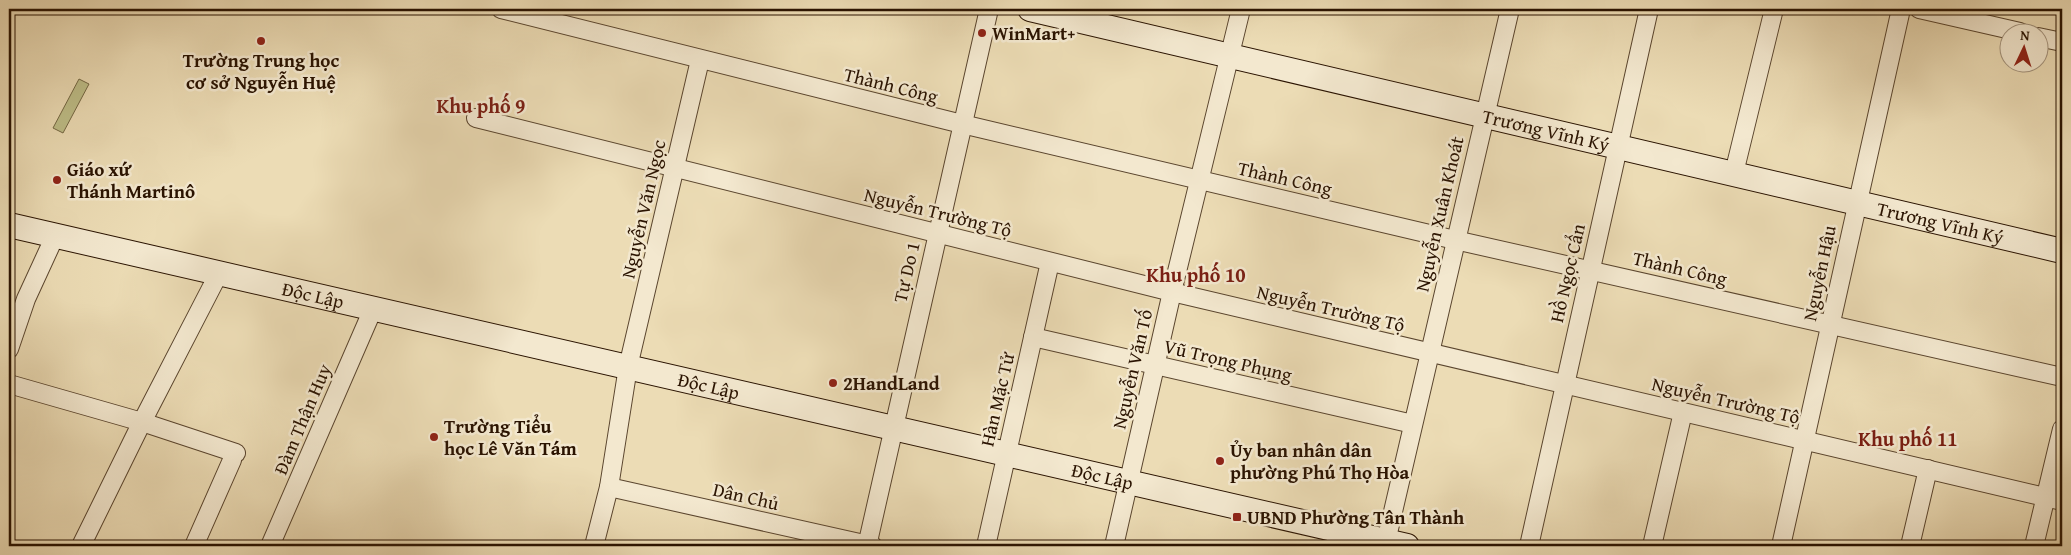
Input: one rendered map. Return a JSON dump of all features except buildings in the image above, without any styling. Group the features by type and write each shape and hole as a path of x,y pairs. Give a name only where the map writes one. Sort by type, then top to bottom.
{"street":[{"name":"Thành Công","path":"501,9 962,124 1455,240 2062,377"},
{"name":"Tự Do 1","path":"869,546 893,428 989,9"},
{"name":"Trương Vĩnh Ký","path":"1030,9 2062,250"},
{"name":"Nguyễn Văn Tố","path":"1114,546 1198,179 1241,9"},
{"name":"Nguyễn Xuân Khoát","path":"1393,545 1413,424 1510,9"},
{"name":"Hồ Ngọc Cẩn","path":"1529,546 1589,270 1649,9"},
{"path":"1734,173 1774,9"},
{"name":"Nguyễn Hậu","path":"1781,546 1901,9"},
{"path":"1918,9 1998,27"},
{"path":"2048,39 2062,42"},
{"name":"Nguyễn Văn Ngọc","path":"594,546 609,487 628,367 700,60"},
{"name":"Nguyễn Trường Tộ","path":"476,118 1172,292 2054,499"},
{"name":"Độc Lập","path":"9,225 1007,454 1393,545"},
{"path":"9,350 26,299 55,236"},
{"name":"Hàn Mặc Tử","path":"986,546 1050,262"},
{"path":"81,546 142,422 219,273"},
{"name":"Đàm Thận Huy","path":"270,546 373,309"},
{"name":"Vũ Trọng Phụng","path":"1033,337 1413,424"},
{"path":"9,384 142,422 234,457 194,546"},
{"path":"1652,546 1683,412"},
{"path":"2034,546 2054,499 2062,429"},
{"path":"1910,546 1928,469"},
{"name":"Dân Chủ","path":"609,487 869,546"}],"green space":[{"path":"79,79 89,84 63,133 53,128"}],"place":[{"name":"WinMart+","path":"982,33"},
{"name":"Trường Trung học cơ sở Nguyễn Huệ","path":"261,41"},
{"name":"Giáo xứ Thánh Martinô","path":"57,180"},
{"name":"2HandLand","path":"833,383"},
{"name":"Trường Tiểu học Lê Văn Tám","path":"434,437"},
{"name":"Ủy ban nhân dân phường Phú Thọ Hòa","path":"1220,461"},
{"name":"UBND Phường Tân Thành","path":"1237,517"}],"district":[{"name":"Khu phố 9","path":"481,105"},
{"name":"Khu phố 10","path":"1196,274"},
{"name":"Khu phố 11","path":"1908,438"}]}
